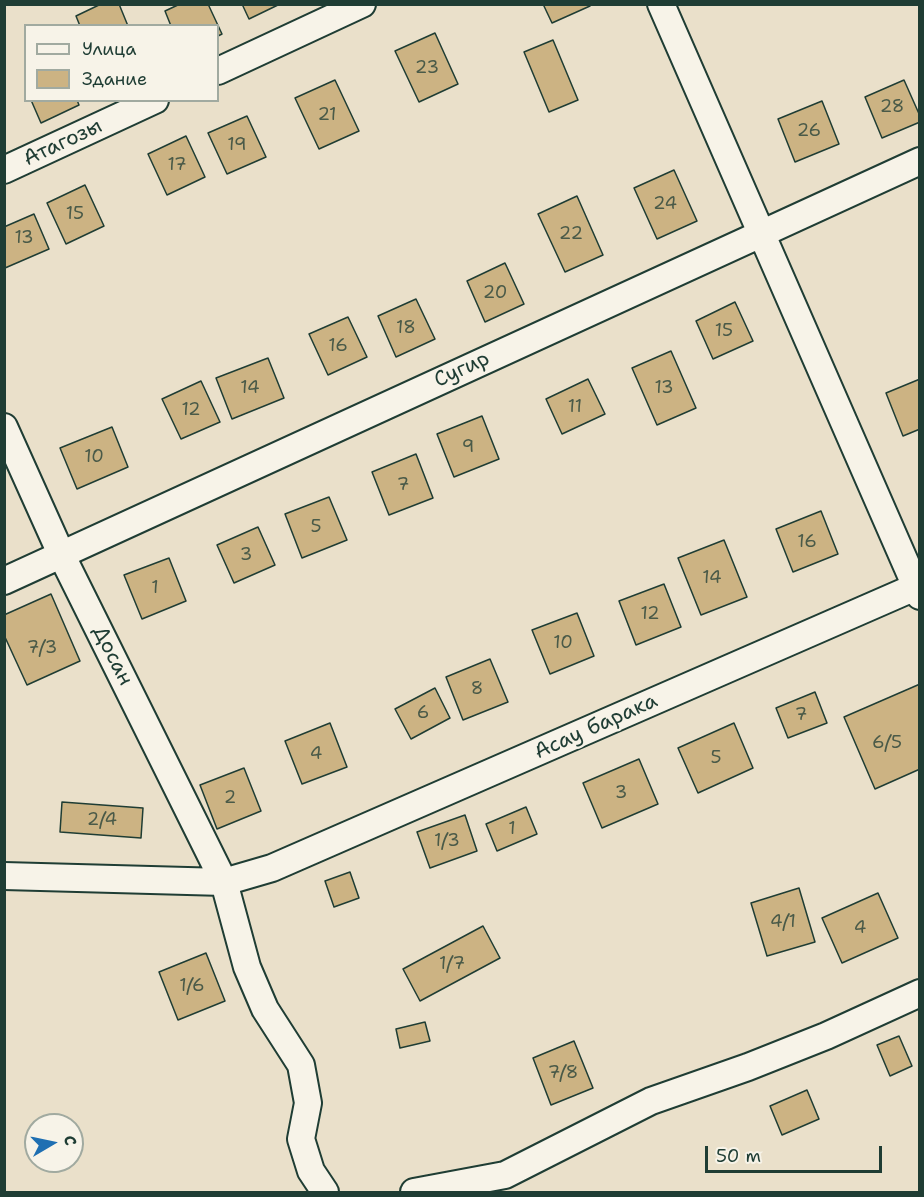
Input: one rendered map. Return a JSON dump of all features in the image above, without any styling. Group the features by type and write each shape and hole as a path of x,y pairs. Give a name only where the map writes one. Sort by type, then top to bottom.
{"street":[{"path":"219,71 362,4"},
{"path":"661,4 918,590"},
{"name":"Атагозы","path":"4,170 150,102"},
{"name":"Сугир","path":"4,581 760,232 920,161"},
{"name":"Досан","path":"4,427 62,555 224,882 246,967 265,1009 301,1065 308,1103 301,1139 312,1171 325,1192"},
{"name":"Асау барака","path":"4,876 224,882 272,868 918,590"},
{"path":"414,1192 505,1175 651,1101 748,1067 826,1036 920,993"}],"building":[{"path":"101,4 119,4 127,24 79,24 76,16"},
{"path":"180,4 208,4 217,24 170,24 165,11"},
{"path":"242,4 280,4 249,19"},
{"path":"543,4 590,4 590,6 552,23"},
{"path":"435,33 458,84 419,102 395,51"},
{"path":"553,40 578,100 549,112 524,52"},
{"path":"335,80 359,131 319,149 295,98"},
{"path":"904,80 920,116 920,122 882,138 865,97"},
{"path":"822,101 839,144 795,162 778,119"},
{"path":"32,102 78,102 79,105 41,123"},
{"path":"247,116 266,157 227,174 208,133"},
{"path":"186,136 205,177 167,195 148,154"},
{"path":"674,170 697,221 657,239 634,188"},
{"path":"85,185 104,226 66,244 47,203"},
{"path":"577,196 603,255 565,272 538,214"},
{"path":"34,214 49,249 5,268 4,227"},
{"path":"505,263 524,304 485,322 467,281"},
{"path":"416,299 435,339 396,357 378,316"},
{"path":"735,302 753,341 713,359 696,321"},
{"path":"348,317 367,357 328,375 309,334"},
{"path":"671,351 696,408 657,425 632,368"},
{"path":"268,358 284,398 232,419 216,378"},
{"path":"588,379 605,414 562,434 546,399"},
{"path":"920,379 920,429 903,436 886,393"},
{"path":"201,381 220,422 181,439 162,399"},
{"path":"482,416 499,459 454,477 437,434"},
{"path":"112,427 128,467 77,489 60,448"},
{"path":"416,454 433,498 389,515 372,472"},
{"path":"329,497 347,540 302,558 285,514"},
{"path":"821,511 838,554 793,572 776,529"},
{"path":"258,527 275,565 234,583 217,545"},
{"path":"724,540 747,597 701,615 678,558"},
{"path":"169,558 186,601 142,619 124,575"},
{"path":"664,584 681,627 636,645 619,601"},
{"path":"51,594 80,661 27,685 4,635 4,615"},
{"path":"577,613 594,656 550,674 532,630"},
{"path":"490,659 508,702 463,720 446,677"},
{"path":"920,684 920,769 875,789 844,717"},
{"path":"435,688 450,718 411,739 395,709"},
{"path":"815,692 827,723 788,738 776,708"},
{"path":"330,723 347,767 302,784 285,741"},
{"path":"734,723 753,768 698,793 678,748"},
{"path":"639,759 658,804 602,828 583,783"},
{"path":"244,768 261,811 217,829 200,785"},
{"path":"62,802 143,808 141,838 60,832"},
{"path":"526,807 537,834 497,851 486,824"},
{"path":"465,815 477,851 430,868 417,832"},
{"path":"350,872 359,898 334,907 325,881"},
{"path":"799,888 815,942 767,956 751,903"},
{"path":"878,893 898,938 842,963 822,918"},
{"path":"483,926 500,958 420,1001 403,969"},
{"path":"206,953 225,1001 178,1020 159,972"},
{"path":"425,1022 430,1041 400,1048 396,1029"},
{"path":"899,1036 912,1066 890,1076 877,1045"},
{"path":"574,1041 593,1088 551,1105 533,1058"},
{"path":"807,1090 819,1119 782,1135 770,1106"}]}
